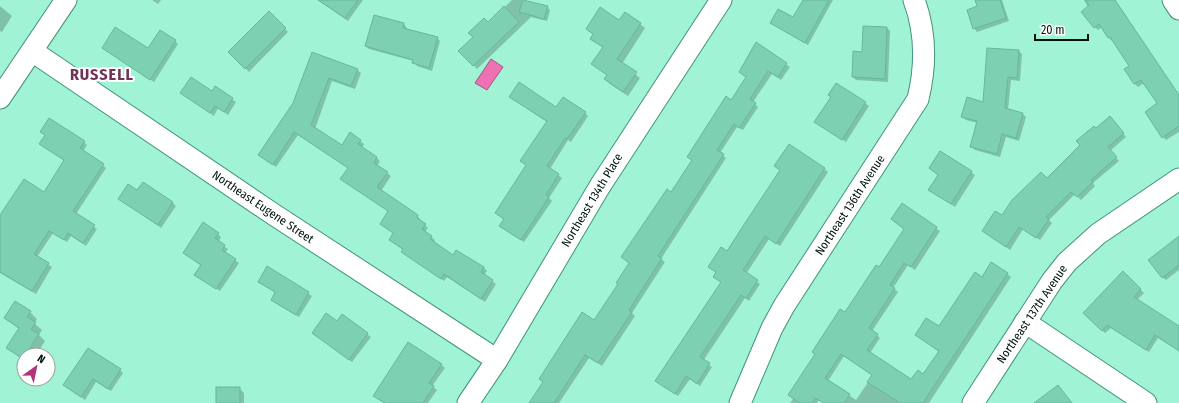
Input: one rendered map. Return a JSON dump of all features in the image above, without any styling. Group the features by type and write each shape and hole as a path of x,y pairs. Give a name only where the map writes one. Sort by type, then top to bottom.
{"street":[{"path":"0,97 66,0"},
{"name":"Northeast 134th Place","path":"468,403 497,360 600,186 721,0"},
{"name":"Northeast 136th Avenue","path":"740,403 772,328 784,306 918,99 924,76 924,54 921,30 914,0"},
{"path":"1173,0 1179,9"},
{"name":"Northeast Eugene Street","path":"32,50 273,214 497,360"},
{"name":"Northeast 137th Avenue","path":"973,403 1052,281 1081,247 1179,179"},
{"path":"1025,322 1146,403"}],"shaded area":[{"path":"491,59 503,67 487,90 475,83"}],"building":[{"path":"318,0 358,0 345,18"},
{"path":"523,0 548,6 544,19 519,12"},
{"path":"803,0 829,0 805,43 770,23 778,9 793,17"},
{"path":"975,0 1000,0 1006,18 973,29 967,10 977,6"},
{"path":"1085,0 1115,0 1179,95 1179,126 1162,138 1145,112 1157,103 1141,80 1134,84 1124,69 1129,66 1110,37 1108,38 1099,24 1094,28 1081,12 1089,5"},
{"path":"504,6 519,22 473,66 458,51 473,37 468,33 484,18 488,22"},
{"path":"600,7 619,20 625,12 641,23 617,59 637,72 623,92 604,79 607,75 591,64 603,47 590,39 593,34 586,29"},
{"path":"269,11 286,28 245,69 228,52"},
{"path":"374,15 404,23 403,28 438,37 429,68 412,63 413,60 365,46"},
{"path":"863,26 887,27 885,79 852,77 853,51 862,52"},
{"path":"115,27 148,48 160,30 176,40 150,80 102,48"},
{"path":"756,42 787,63 778,77 768,71 750,99 756,103 739,128 734,124 717,150 724,154 658,256 662,258 629,310 632,312 598,363 585,355 554,403 529,403 543,382 539,379 582,312 594,320 618,284 616,283 629,263 621,257 667,189 671,192 692,160 687,157 726,96 731,100 746,77 739,72"},
{"path":"987,48 1019,50 1017,78 1008,77 1005,108 1023,113 1016,138 1002,134 997,154 970,147 977,121 961,117 967,97 983,102"},
{"path":"312,52 358,69 351,86 329,78 311,125 342,145 350,132 361,140 358,144 377,157 374,163 388,172 377,187 418,215 417,218 426,224 422,229 432,236 430,239 453,255 456,250 484,267 481,272 493,280 481,299 444,274 441,279 401,252 403,249 389,240 393,233 380,224 388,211 340,179 348,168 294,132 273,165 258,155 293,103"},
{"path":"191,77 212,91 215,86 233,98 224,112 215,106 210,113 180,93"},
{"path":"519,82 556,107 563,97 586,112 567,139 565,138 547,166 559,174 546,195 549,197 521,240 499,226 504,219 495,213 526,165 520,161 547,121 509,97"},
{"path":"836,83 866,102 842,140 814,122 831,97 828,95"},
{"path":"1110,116 1124,133 1108,147 1117,157 1091,180 1093,182 1077,197 1071,192 1046,217 1049,219 1036,238 1019,227 1006,247 982,231 995,211 1002,215 1012,200 1041,172 1047,178 1080,145 1076,141 1094,126 1096,128"},
{"path":"49,118 85,141 80,148 104,164 73,211 95,225 83,243 68,233 64,240 49,231 34,254 49,263 32,291 0,272 0,215 24,179 44,192 64,160 39,144 45,135 40,132"},
{"path":"789,144 825,168 776,244 765,236 743,270 758,280 746,298 741,295 700,357 710,363 697,384 686,376 675,394 655,381 721,282 713,277 716,272 708,267 721,247 727,251 780,170 774,166"},
{"path":"940,151 972,171 951,204 928,190 938,175 929,168"},
{"path":"143,182 173,202 158,225 118,199 128,184 137,190"},
{"path":"902,203 937,227 911,267 904,263 890,285 895,288 869,328 878,334 867,350 911,379 918,370 923,374 939,351 915,335 926,318 939,326 975,272 982,277 991,262 1008,273 923,403 900,403 867,382 872,375 841,354 825,378 850,394 844,403 824,403 815,398 812,403 800,403 788,395 815,354 812,352 840,309 845,312 876,265 879,267 904,229 891,219"},
{"path":"203,222 219,233 215,238 225,245 222,250 236,259 216,289 194,275 201,265 183,253"},
{"path":"1179,236 1179,265 1162,278 1148,260"},
{"path":"267,266 309,292 296,315 271,300 275,292 258,282"},
{"path":"1123,271 1141,289 1134,297 1179,326 1179,351 1155,335 1146,350 1107,325 1102,331 1083,313"},
{"path":"15,301 31,311 27,317 36,322 31,329 39,334 31,347 16,347 16,354 6,348 19,328 4,318"},
{"path":"326,313 337,321 342,314 368,333 349,360 312,333"},
{"path":"408,342 442,364 429,383 434,386 423,403 385,403 373,396"},
{"path":"88,348 121,369 108,389 93,379 81,397 63,385"},
{"path":"1058,385 1072,403 1034,403"},
{"path":"216,387 240,387 240,403 216,403"}],"district":[{"name":"RUSSELL","path":"102,74"}]}
